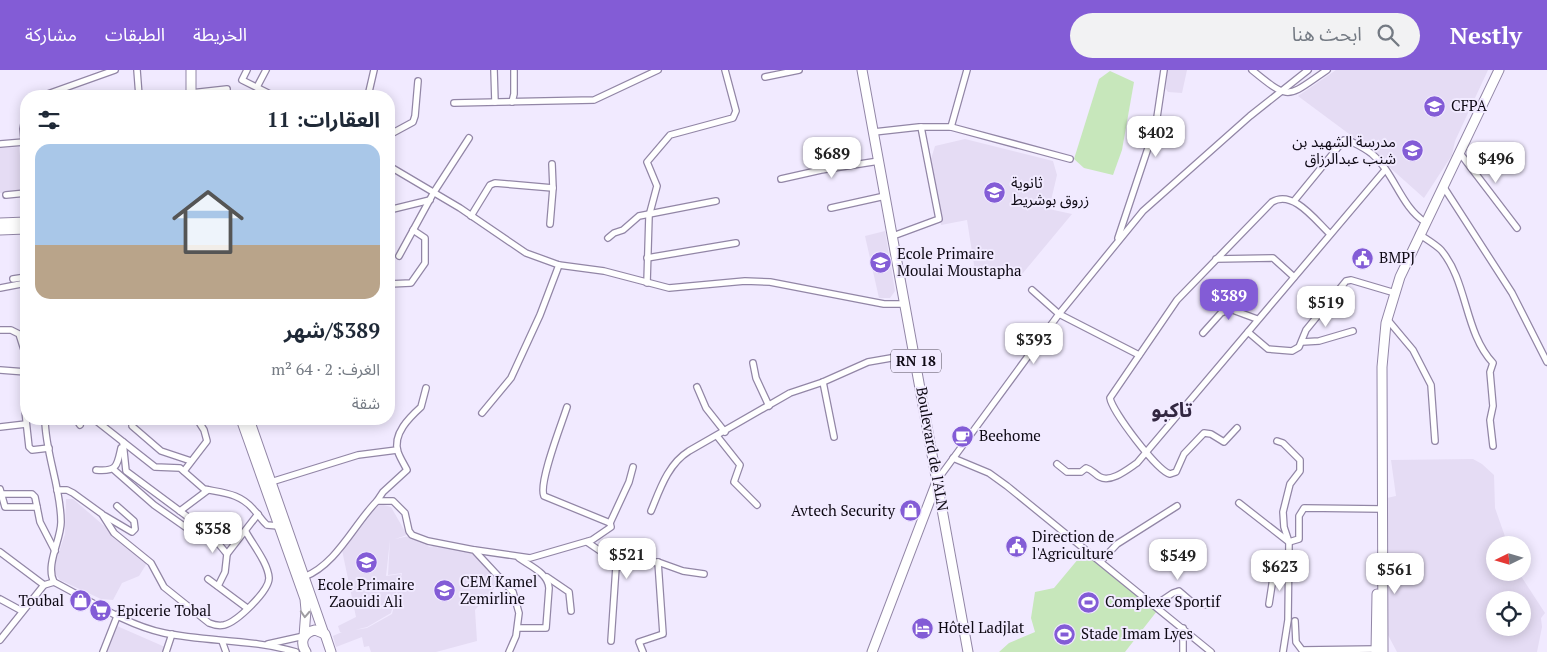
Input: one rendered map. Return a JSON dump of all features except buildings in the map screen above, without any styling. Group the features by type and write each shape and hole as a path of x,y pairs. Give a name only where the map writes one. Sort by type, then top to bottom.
{"main road":[{"path":"191,70 191,90"},
{"name":"Boulevard de l'ALN","path":"862,70 968,652"},
{"path":"1378,651 1382,539 1382,367 1387,319 1394,293 1419,234 1499,70"},
{"path":"0,224 20,222"},
{"path":"0,230 20,230"},
{"path":"251,425 331,652"},
{"path":"251,425 278,526 304,599 306,610 302,645 306,652"},
{"path":"872,652 938,479"},
{"path":"304,636 312,630 326,638"},
{"path":"324,652 326,638"}],"street":[{"path":"59,90 115,70"},
{"path":"137,70 139,90"},
{"path":"247,70 242,80 263,90"},
{"path":"257,87 266,70"},
{"path":"369,90 374,70"},
{"path":"494,70 496,102"},
{"path":"454,103 594,100 658,70"},
{"path":"647,283 650,212 657,186 647,162 665,138 670,135 733,118 735,115 726,70"},
{"path":"765,77 799,70"},
{"path":"951,127 968,70"},
{"path":"1117,240 1156,124 1164,70"},
{"path":"1252,70 1280,92 1295,91 1328,70"},
{"path":"938,479 1059,314 1143,210 1185,172 1308,70"},
{"path":"512,102 514,71"},
{"path":"395,132 413,122 416,116 418,81"},
{"path":"220,90 227,89"},
{"path":"874,132 921,127 951,127 1070,159"},
{"path":"893,236 939,218 921,127"},
{"path":"400,256 434,192 469,138"},
{"path":"1294,201 1344,140 1348,140 1372,154 1415,215 1425,222"},
{"path":"0,144 20,142"},
{"path":"1459,152 1517,228"},
{"path":"781,179 879,161"},
{"path":"550,224 553,188 552,164"},
{"path":"395,169 526,252 559,265 604,271 669,288 745,281 770,282 884,304 905,304"},
{"path":"1057,464 1067,472 1081,472 1086,468 1094,470 1100,477 1106,478 1125,471 1147,452 1257,319 1385,170"},
{"path":"471,216 490,185 495,183 553,188"},
{"path":"1443,185 1512,293 1547,362"},
{"path":"6,195 20,194"},
{"path":"830,208 885,196"},
{"path":"1237,428 1224,442 1212,434 1204,433 1184,454 1176,472 1172,474 1166,473 1130,431 1110,401 1110,398 1177,300 1272,202 1281,198 1294,201 1330,234"},
{"path":"395,209 430,200"},
{"path":"608,238 614,232 623,230 639,216 650,212 716,201"},
{"path":"395,284 411,283 425,263 425,238 413,230"},
{"path":"1419,234 1442,251 1457,281 1482,348 1492,363 1490,372 1493,406 1490,420 1493,446"},
{"path":"647,258 736,243"},
{"path":"1216,258 1273,258 1294,276"},
{"path":"482,413 512,378 559,265"},
{"path":"13,279 20,278"},
{"path":"1248,332 1268,349 1292,351 1299,347 1306,330 1346,281 1351,280 1394,293"},
{"path":"0,288 20,284"},
{"path":"1032,290 1059,314 1139,356"},
{"path":"1203,333 1221,313 1230,309 1257,319"},
{"path":"1387,319 1413,350 1431,385 1435,441"},
{"path":"0,330 11,330 19,334 20,337"},
{"path":"1302,342 1319,342 1353,331"},
{"path":"651,511 663,481 674,463 688,450 725,432 790,394 868,362 914,354"},
{"path":"753,363 756,378 769,406"},
{"path":"0,370 20,372"},
{"path":"823,382 834,437"},
{"path":"697,387 706,408 725,432"},
{"path":"304,576 319,569 333,555 378,501 382,492 407,470 397,450 402,427 413,412 421,407 426,388"},
{"path":"567,407 547,471 544,496 610,523"},
{"path":"0,427 20,425"},
{"path":"26,425 30,449 49,448"},
{"path":"46,425 61,524 52,572 54,582"},
{"path":"102,425 154,467 180,468 204,490 212,489 241,497 267,526 278,526"},
{"path":"132,425 162,451 191,461"},
{"path":"184,471 207,442 201,425"},
{"path":"717,436 740,465 734,482 757,505"},
{"path":"96,470 113,469 117,465 123,442"},
{"path":"123,442 126,471 180,511 227,554"},
{"path":"1277,442 1283,443 1300,460 1300,471 1290,484 1283,512 1284,527 1289,542 1289,576 1288,626 1282,652"},
{"path":"271,482 358,455 397,450"},
{"path":"953,458 989,473 1101,561 1211,652"},
{"path":"378,501 393,501 404,513 412,535 428,541 519,558 545,555 587,542 611,526 610,523 629,482 633,467"},
{"path":"113,469 154,505 191,531 212,539"},
{"path":"57,490 67,490 73,493 102,514 132,532 136,524 117,506"},
{"path":"180,511 208,490"},
{"path":"38,507 5,508 1,491 32,494 35,497 38,507 40,522 55,552"},
{"path":"1239,503 1289,542"},
{"path":"1101,561 1117,544 1177,506"},
{"path":"1289,542 1299,539 1299,516 1304,508 1382,509"},
{"path":"102,514 114,533 151,563 164,587 209,623 217,625 230,622 248,608 264,590 269,576 266,567 246,532"},
{"path":"218,586 225,572 227,554 246,532 258,514"},
{"path":"587,542 609,557 616,567 611,641"},
{"path":"474,550 513,592 520,613 518,628 509,652"},
{"path":"0,552 44,585"},
{"path":"519,558 569,592 571,611"},
{"path":"616,567 658,562 684,571 704,574"},
{"path":"643,652 639,642 663,634 658,562"},
{"path":"518,628 544,630 548,626 549,581 544,575"},
{"path":"1269,604 1273,578 1289,576"},
{"path":"208,578 248,608"},
{"path":"0,640 44,585 54,582 147,628 172,634 264,645 296,652"},
{"path":"1155,605 1166,596 1179,591 1193,603 1204,606"},
{"path":"0,599 22,611"},
{"path":"103,652 118,614"},
{"path":"1295,621 1296,642 1302,650 1378,651"},
{"path":"1183,628 1183,652"},
{"path":"166,652 172,634"},
{"path":"264,645 304,636"},
{"path":"222,641 226,652"}],"shaded area":[{"path":"1167,70 1187,70 1182,93 1168,92 1166,89"},
{"name":"CFPA","path":"1336,70 1488,70 1455,141 1452,155 1424,198 1368,148 1298,96"},
{"name":"ثانوية زروق بوشريط","path":"965,139 1053,161 1057,175 1049,209 1072,214 1018,279 1003,268 975,271 967,220 941,225 931,159 935,146"},
{"path":"19,147 20,190 0,193 0,148"},
{"name":"Ecole Primaire Moulai Moustapha","path":"885,231 895,291 890,298 879,298 865,236"},
{"path":"1473,459 1494,475 1495,508 1505,536 1486,536 1486,581 1524,581 1531,591 1486,591 1486,636 1531,636 1531,591 1545,613 1541,618 1542,627 1537,652 1397,652 1388,635 1387,498 1396,496 1391,460"},
{"path":"66,499 73,499 147,563 139,576 122,583 113,600 101,599 60,580 54,572 65,534"},
{"name":"CEM Kamel Zemirline","path":"380,504 391,507 407,535 395,539 409,536 425,542 429,547 438,545 471,553 491,568 496,586 475,610 477,641 436,652 371,652 369,646 364,647 362,637 336,647 333,636 342,632 340,632 338,626 356,617 342,550 371,511","holes":["390,540 388,575 402,573 392,614 367,628 355,630 367,627 391,613 401,574 386,576"]},
{"path":"117,626 165,647 164,652 106,652"}],"green space":[{"path":"1110,71 1134,82 1122,150 1113,175 1084,168 1074,159 1099,79"},
{"name":"Complexe Sportif","path":"1084,552 1157,611 1125,652 999,652 1009,643 1035,632 1031,618 1035,592 1054,588"}],"place":[{"name":"CFPA","path":"1435,106"},
{"name":"مدرسة الشهيد بن شنب عبدالرزاق","path":"1412,151"},
{"name":"ثانوية زروق بوشريط","path":"995,192"},
{"name":"BMPJ","path":"1363,258"},
{"name":"Ecole Primaire Moulai Moustapha","path":"881,263"},
{"name":"Beehome","path":"963,436"},
{"name":"Avtech Security","path":"911,511"},
{"name":"Direction de l'Agriculture","path":"1016,546"},
{"name":"Ecole Primaire Zaouidi Ali","path":"366,562"},
{"name":"CEM Kamel Zemirline","path":"444,591"},
{"name":"Toubal","path":"80,601"},
{"name":"Complexe Sportif","path":"1089,602"},
{"name":"Epicerie Tobal","path":"101,611"},
{"name":"Hôtel Ladjlat","path":"922,628"},
{"name":"Stade Imam Lyes","path":"1065,634"}],"district":[{"name":"تاكبو","path":"1172,410"}]}
